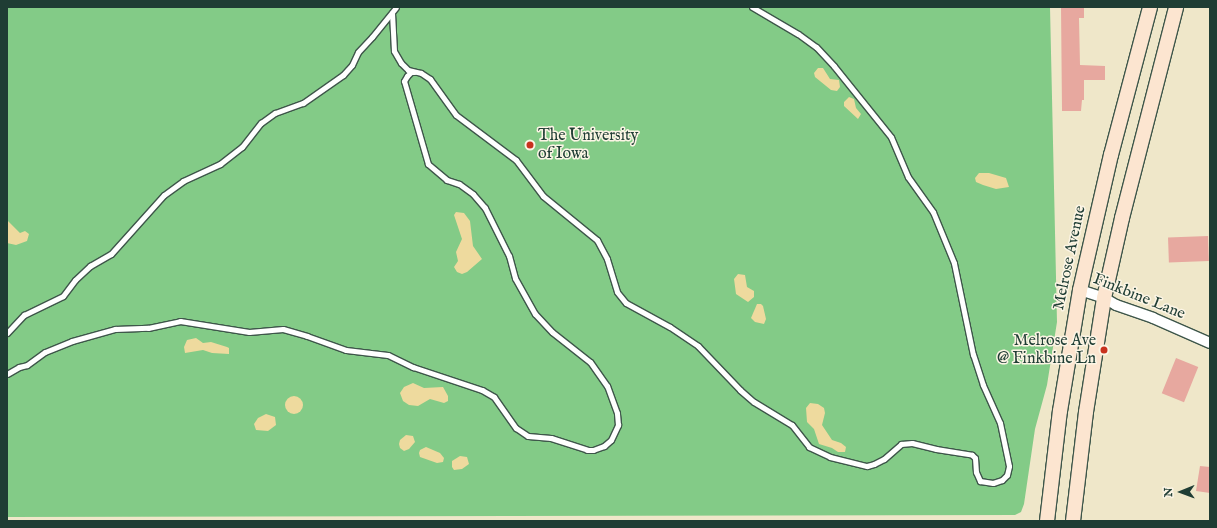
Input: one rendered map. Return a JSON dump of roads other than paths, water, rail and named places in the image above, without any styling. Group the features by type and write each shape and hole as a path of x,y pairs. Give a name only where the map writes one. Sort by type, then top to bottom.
{"main road":[{"name":"Melrose Avenue","path":"1047,521 1060,412 1080,290 1111,156 1150,7"},
{"path":"1073,521 1086,412 1104,298 1122,218 1176,7"}],"street":[{"name":"Finkbine Lane","path":"1080,290 1104,298 1116,305 1154,318 1210,343"}],"lane":[{"path":"7,333 24,315 63,296 75,280 90,266 111,254 164,195 183,181 220,164 242,147 261,123 275,113 303,103 343,75 352,65 358,52 396,7"},
{"path":"392,13 394,51 408,70 421,72 430,79 456,115 516,160 543,196 597,240 607,259 617,292 626,303 670,327 698,346 740,390 754,402 792,425 809,447 830,457 867,466 884,459 901,444 912,443 936,450 972,455 975,458 976,472 980,481 993,483 1002,480 1007,475 1009,466 1000,423 983,385 973,355 954,263 933,212 908,177 891,137 834,66 816,47 798,34 752,7"},
{"path":"7,374 19,367 27,365 45,352 72,341 115,329 148,328 180,321 250,332 283,330 307,336 346,350 388,355 413,368 482,390 494,397 516,428 528,436 551,438 588,450 593,450 604,446 611,440 618,425 617,413 613,401 602,378 590,362 552,332 535,314 515,278 509,256 485,208 473,194 459,184 447,180 428,164 404,81 412,72 421,72"}],"place":[{"name":"The University of Iowa","path":"530,145"},
{"name":"Melrose Ave @ Finkbine Ln","path":"1104,350"}]}
